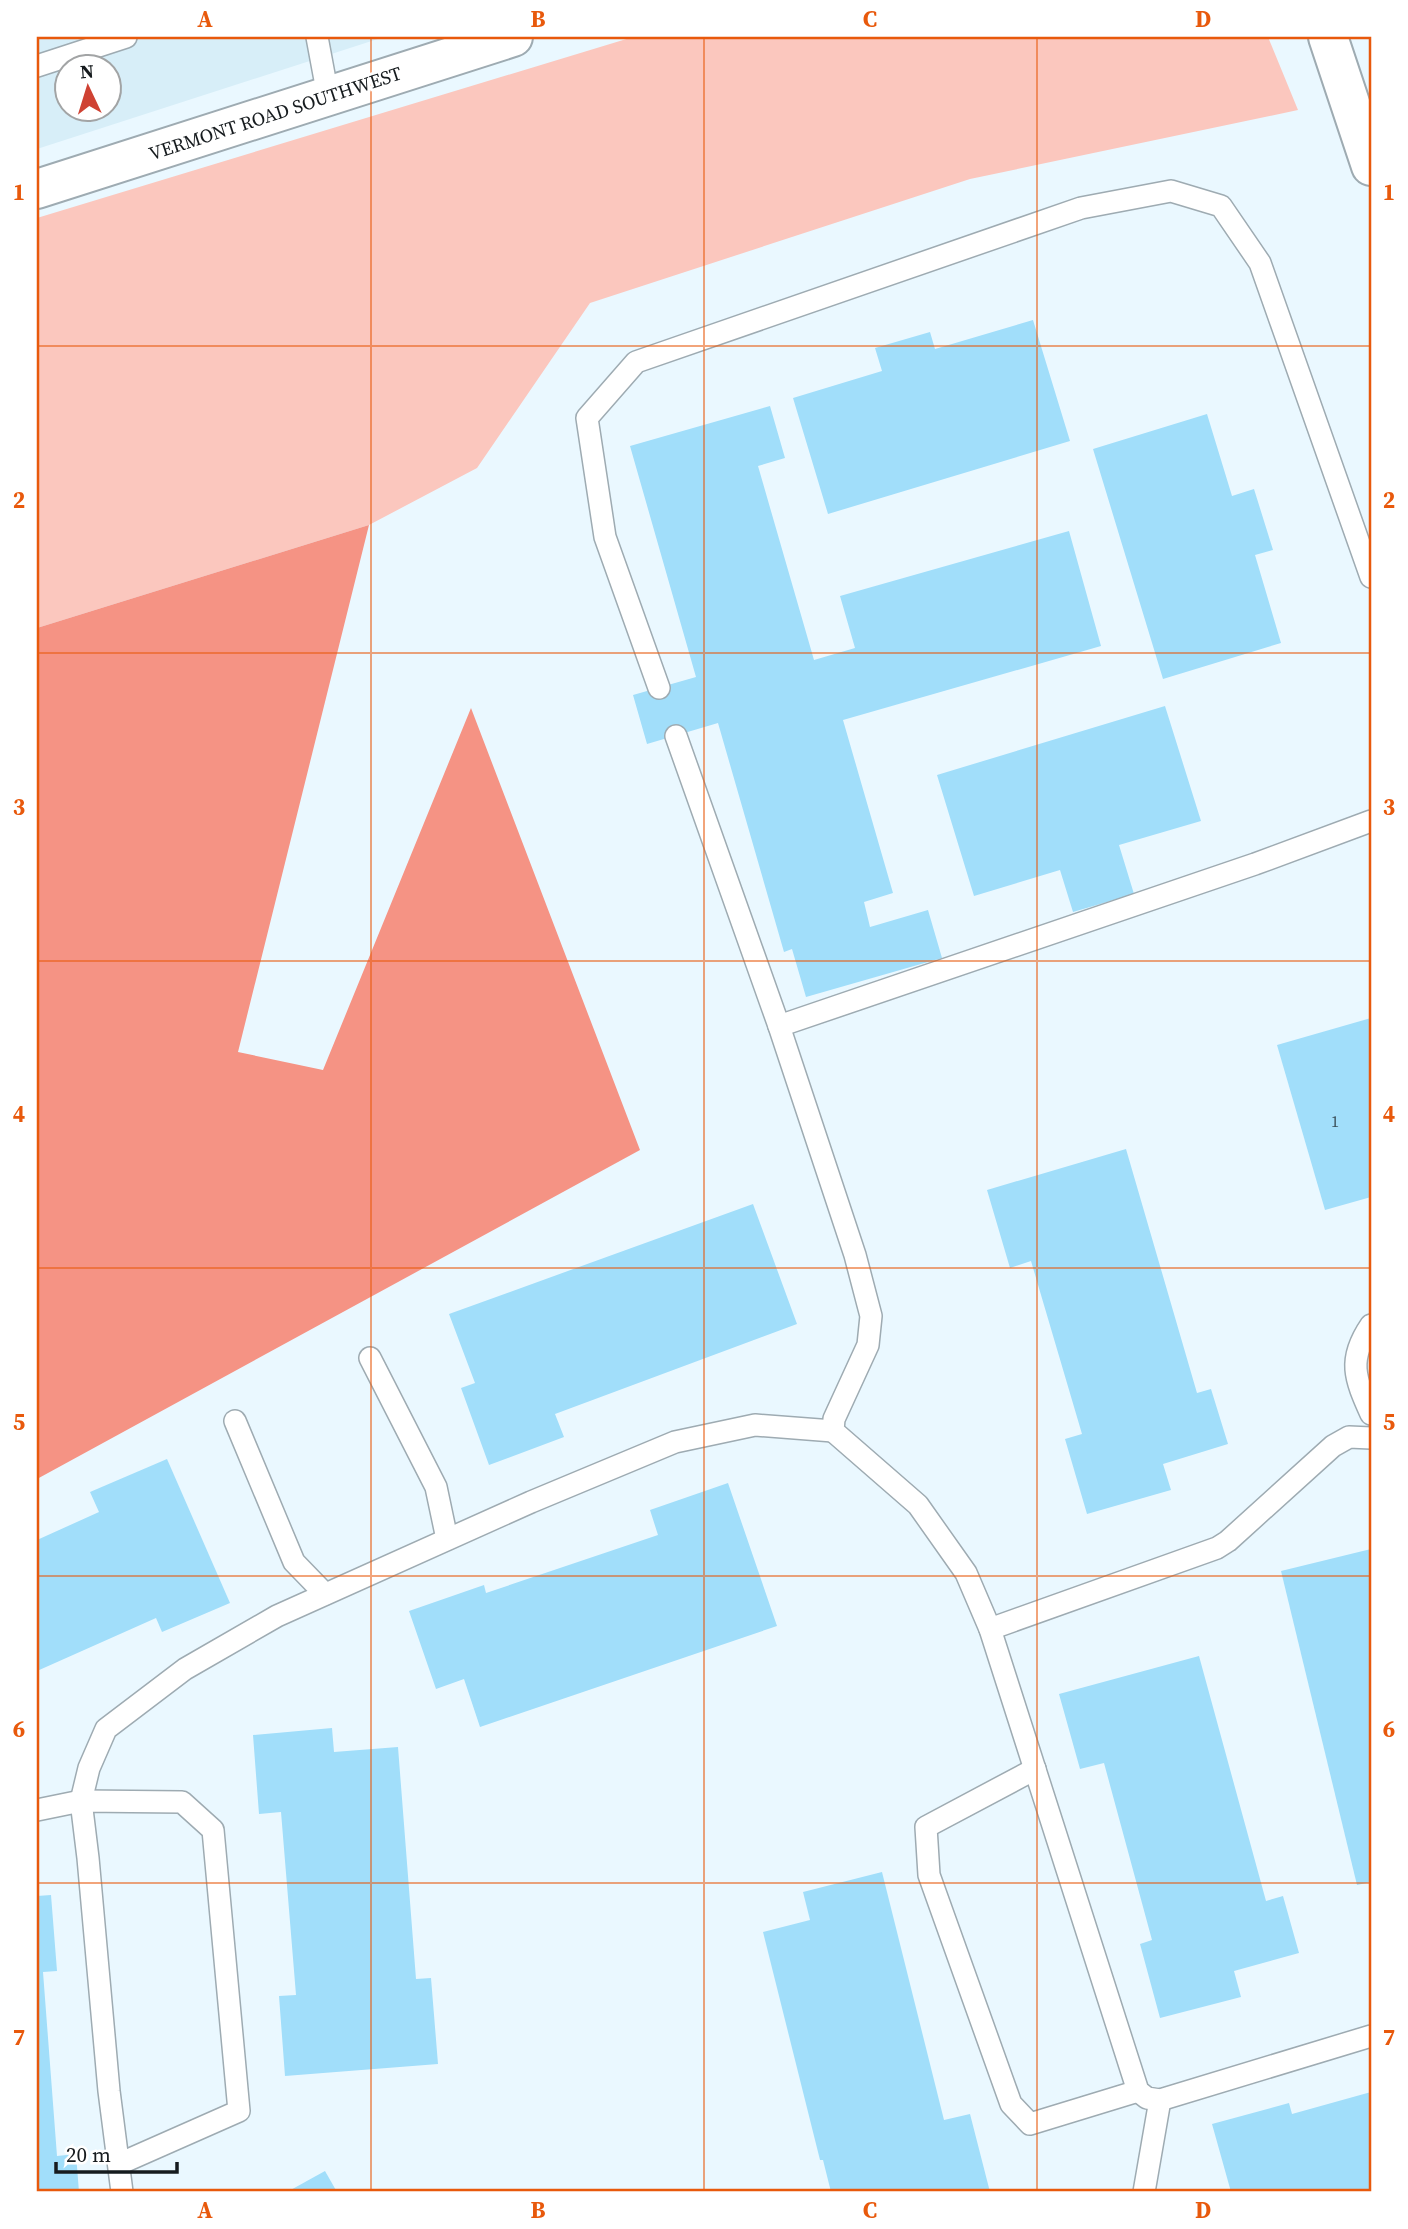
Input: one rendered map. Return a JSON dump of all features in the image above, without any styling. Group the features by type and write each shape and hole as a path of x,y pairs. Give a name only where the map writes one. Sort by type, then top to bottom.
{"street":[{"name":"VERMONT ROAD SOUTHWEST","path":"37,189 513,37"},
{"path":"1328,37 1371,166"}],"lane":[{"path":"37,66 126,37"},
{"path":"317,37 328,96"},
{"path":"659,688 606,537 587,418 636,362 1081,208 1171,191 1221,206 1260,263 1371,578"},
{"path":"676,736 779,1026 855,1255 871,1316 868,1345 834,1419 833,1431"},
{"path":"779,1026 1255,864 1371,821"},
{"path":"990,1629 1217,1548 1228,1541 1333,1446 1349,1437 1371,1414 1357,1383 1356,1360 1359,1342 1371,1325"},
{"path":"370,1358 436,1488 447,1539"},
{"path":"235,1421 294,1562 325,1594"},
{"path":"122,2192 109,2091 89,1858 81,1801 89,1768 106,1729 185,1669 278,1616 531,1502 675,1442 755,1425 833,1431 918,1505 966,1573 990,1629 1138,2091 1147,2098 1160,2100 1371,2036"},
{"path":"1349,1437 1371,1438"},
{"path":"1035,1769 926,1827 929,1875 1011,2105 1021,2116 1030,2124 1138,2091"},
{"path":"37,1810 81,1801 182,1802 213,1830 239,2110 119,2164"},
{"path":"1144,2192 1160,2100"}],"shaded area":[{"path":"37,37 384,37 122,122 122,52 52,52 52,122 121,122 37,149"},
{"path":"633,37 1268,37 1298,110 970,179 590,303 477,468 369,525 37,628 37,218"},
{"path":"369,525 238,1052 323,1070 471,708 640,1150 37,1479 37,628"}],"building":[{"path":"1033,320 1070,441 828,514 793,398 882,371 875,348 930,332 935,349"},
{"path":"770,406 785,458 758,466 814,660 855,648 840,596 1069,531 1101,646 843,720 893,893 864,902 870,927 928,910 942,958 806,997 792,949 784,952 718,723 647,744 633,695 696,677 630,446"},
{"path":"1207,414 1232,496 1254,489 1273,550 1255,555 1281,643 1163,679 1093,449"},
{"path":"1165,706 1201,821 1119,845 1134,894 1073,912 1060,870 974,896 937,775"},
{"path":"1371,1018 1371,1197 1325,1210 1277,1045"},
{"path":"1126,1149 1197,1393 1211,1389 1228,1444 1163,1464 1171,1490 1087,1514 1065,1439 1082,1434 1031,1261 1010,1268 987,1190"},
{"path":"753,1204 797,1324 555,1414 564,1437 489,1465 461,1388 475,1383 449,1314"},
{"path":"167,1459 230,1603 162,1632 156,1618 37,1671 37,1540 99,1512 90,1492"},
{"path":"728,1483 777,1626 480,1727 464,1679 436,1689 409,1611 484,1585 486,1593 658,1535 650,1510"},
{"path":"1371,1549 1371,1882 1357,1885 1281,1571"},
{"path":"1199,1656 1266,1901 1283,1896 1299,1953 1234,1971 1241,1997 1160,2018 1140,1944 1152,1940 1104,1763 1080,1769 1059,1694"},
{"path":"332,1728 334,1752 398,1747 416,1979 431,1978 438,2064 285,2076 279,1996 296,1995 281,1812 259,1814 253,1735"},
{"path":"882,1872 944,2120 970,2114 990,2192 831,2192 823,2160 820,2160 763,1932 810,1920 803,1892"},
{"path":"51,1895 57,1971 43,1972 57,2156 76,2154 79,2192 37,2192 37,1896"},
{"path":"1371,2092 1371,2192 1231,2192 1212,2124 1289,2103 1292,2114"},
{"path":"325,2171 337,2192 287,2192"}]}
